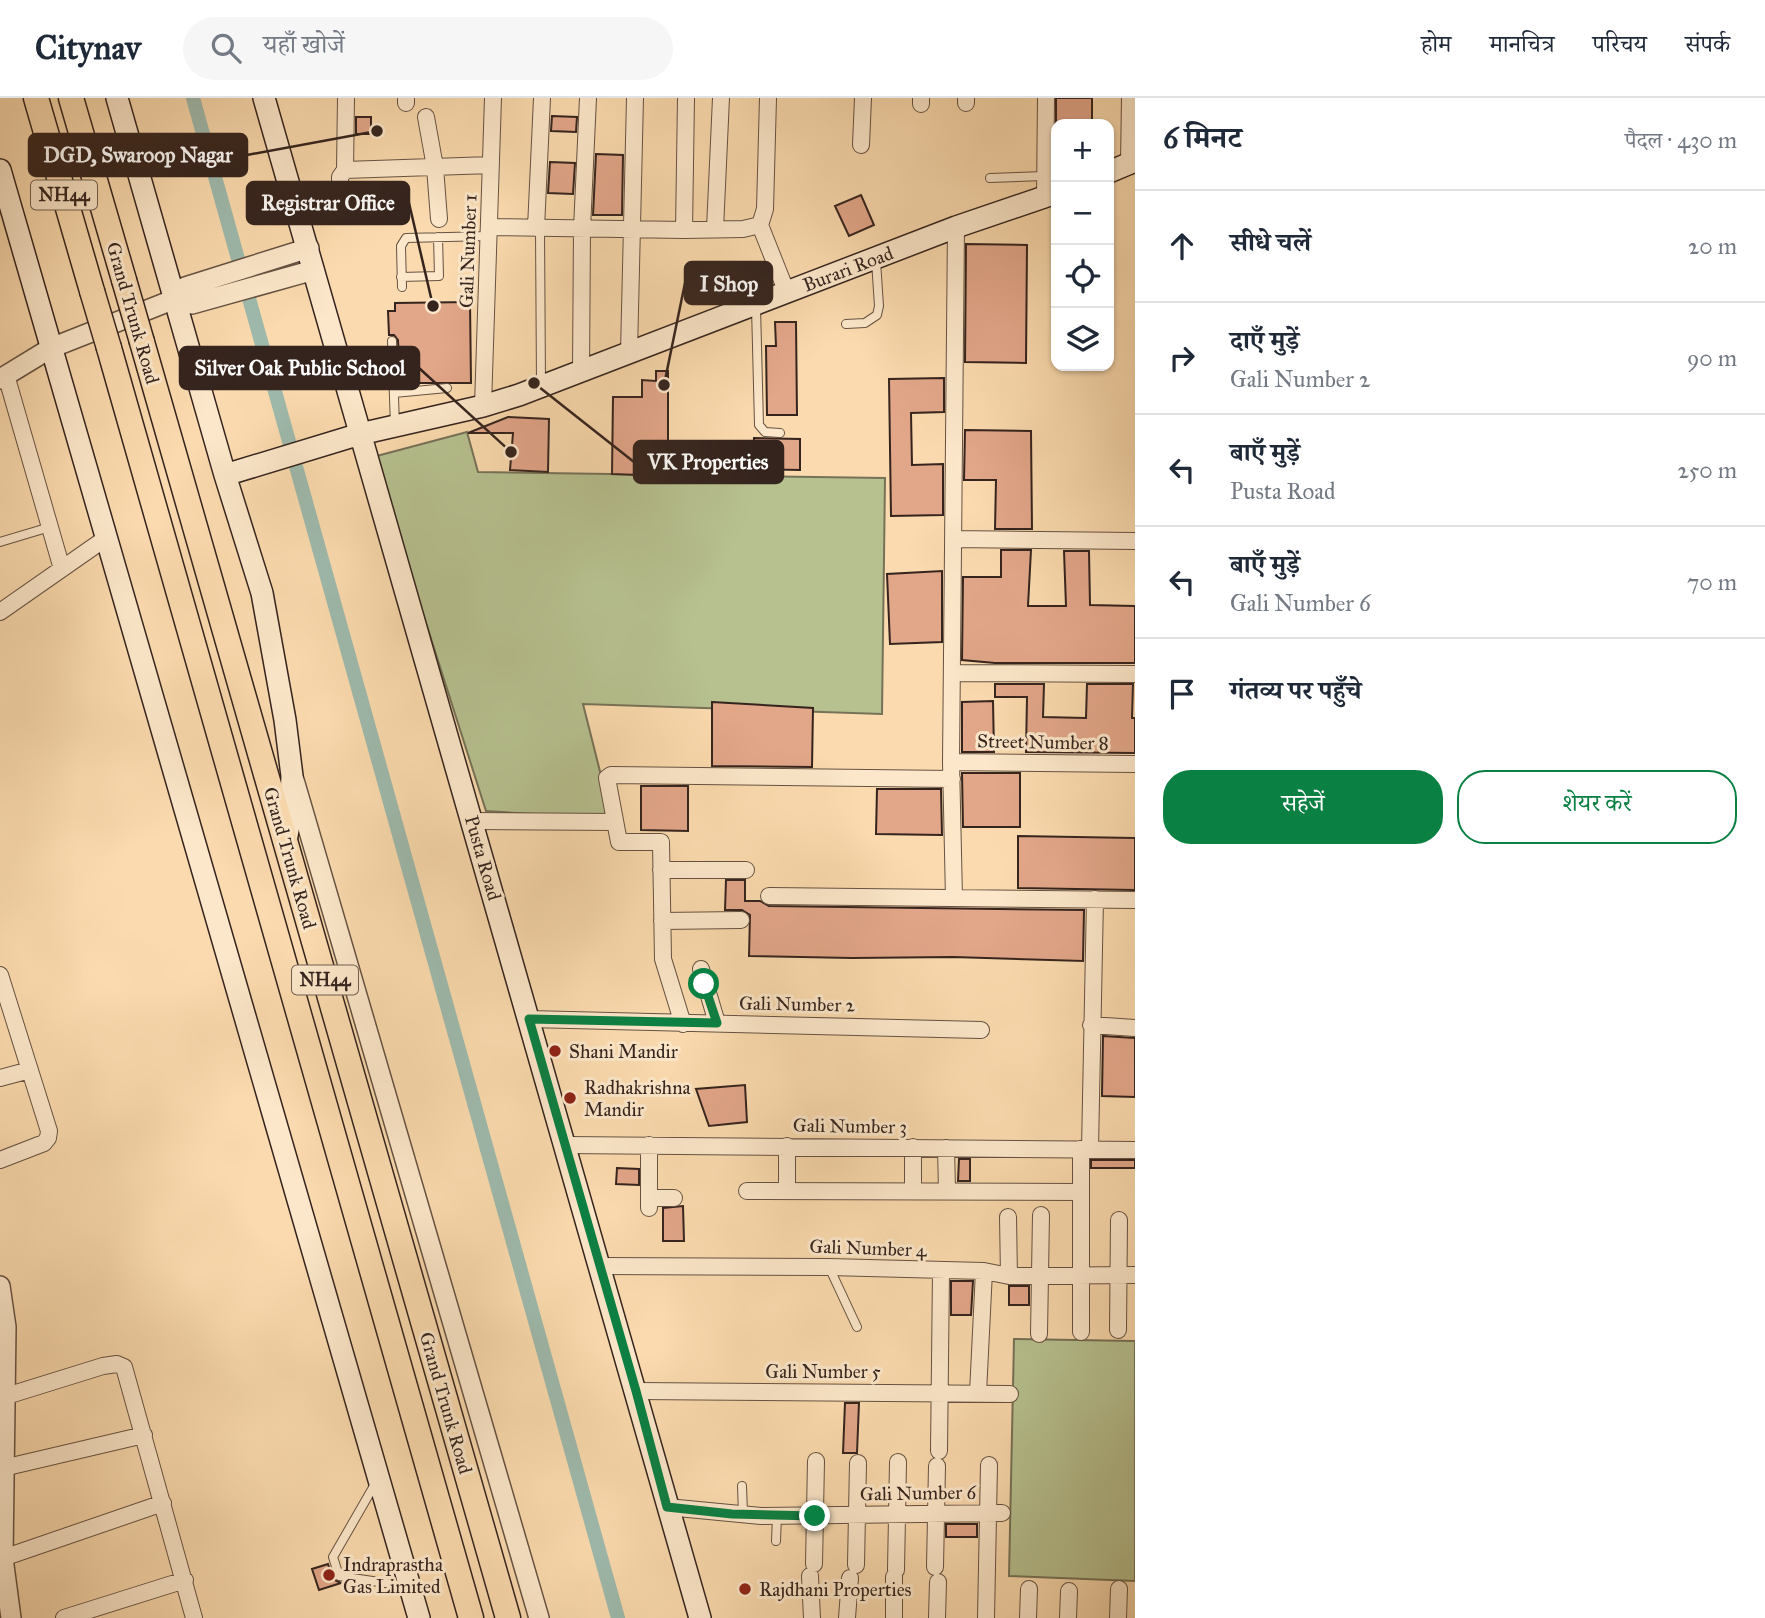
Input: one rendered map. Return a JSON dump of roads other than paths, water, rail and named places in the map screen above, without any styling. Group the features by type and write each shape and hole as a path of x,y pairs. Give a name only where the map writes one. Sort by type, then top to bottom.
{"highway":[{"name":"Grand Trunk Road","path":"36,98 471,1618"},
{"name":"Grand Trunk Road","path":"71,98 508,1618"}],"main road":[{"path":"117,98 177,298 225,475 262,593 285,720 292,776 286,841"},
{"name":"Pusta Road","path":"264,98 309,248 350,437 472,821 700,1618"},
{"path":"1114,170 1132,162"},
{"path":"0,170 419,1618"},
{"name":"Burari Road","path":"225,475 350,437 483,406 541,387 1049,189"}],"street":[{"path":"341,211 340,177 345,170 346,98"},
{"name":"Gali Number 1","path":"483,406 493,98"},
{"path":"538,228 542,98"},
{"path":"581,372 582,229 589,98"},
{"path":"629,354 635,98"},
{"path":"684,230 686,98"},
{"path":"715,229 721,98"},
{"path":"768,98 765,209 760,225 787,293"},
{"path":"861,145 863,98"},
{"path":"1046,98 1049,189"},
{"path":"1130,98 1132,162"},
{"path":"426,117 435,167 439,219"},
{"path":"345,170 491,165"},
{"path":"490,231 538,228 743,229 760,225"},
{"path":"954,898 951,762 956,227"},
{"path":"62,569 3,377 51,348 177,298 185,287 309,248"},
{"path":"177,298 192,303 314,270"},
{"path":"0,612 106,538"},
{"path":"953,539 1135,541"},
{"path":"952,673 1135,674"},
{"name":"Street Number 8","path":"951,762 1135,764"},
{"path":"683,1024 663,959 661,842 619,842 607,778 611,775 951,779"},
{"path":"292,776 539,1618"},
{"path":"472,821 615,821"},
{"path":"661,870 746,870"},
{"path":"769,896 1135,900"},
{"path":"1082,1332 1081,1192 1095,899"},
{"path":"662,921 741,920"},
{"path":"701,969 717,1023"},
{"path":"0,975 4,998 47,1123 48,1138 37,1147 0,1160"},
{"name":"Gali Number 2","path":"529,1019 981,1030"},
{"path":"1091,1026 1135,1028"},
{"path":"0,1078 30,1070"},
{"name":"Gali Number 3","path":"565,1144 1135,1150"},
{"path":"649,1145 649,1203 674,1198"},
{"path":"787,1146 787,1191"},
{"path":"913,1147 914,1191"},
{"path":"946,1148 947,1191"},
{"path":"747,1191 1081,1192"},
{"path":"1040,1334 1041,1215"},
{"path":"1008,1217 1009,1276"},
{"path":"1118,1330 1119,1220"},
{"name":"Gali Number 4","path":"600,1266 829,1267 984,1271 1009,1276 1135,1275"},
{"path":"937,1618 936,1514 941,1271"},
{"path":"978,1394 984,1271"},
{"path":"1,1297 1,1504 3,1558 11,1618"},
{"path":"2,1397 103,1366 117,1364 124,1367 194,1618"},
{"name":"Gali Number 5","path":"636,1391 1010,1394"},
{"path":"3,1468 144,1435"},
{"path":"812,1618 816,1461"},
{"path":"894,1618 898,1462"},
{"path":"847,1618 858,1515 858,1463"},
{"path":"986,1618 995,1513 989,1465"},
{"path":"3,1558 163,1503"},
{"name":"Gali Number 6","path":"667,1507 777,1516 995,1513"},
{"path":"64,1618 185,1580"},
{"path":"1028,1618 1029,1589"},
{"path":"1118,1618 1119,1589"},
{"path":"1069,1591 1069,1618"}],"lane":[{"path":"990,178 1049,189"},
{"path":"538,228 541,387"},
{"path":"401,287 401,246 406,238 490,231"},
{"path":"401,276 439,276 438,237"},
{"path":"846,324 865,323 873,319 879,311 876,258"},
{"path":"756,304 759,425 765,432 780,433"},
{"path":"392,341 395,426"},
{"path":"394,393 447,388"},
{"path":"0,542 50,527"},
{"path":"829,1267 857,1327"},
{"path":"379,1479 332,1557 338,1576 410,1586"},
{"path":"742,1486 743,1514"},
{"path":"776,1541 777,1516"}],"waterway":[{"path":"193,98 618,1618"}],"place":[{"name":"DGD, Swaroop Nagar","path":"377,131"},
{"name":"Registrar Office","path":"433,306"},
{"name":"VK Properties","path":"534,383"},
{"name":"I Shop","path":"664,385"},
{"name":"Silver Oak Public School","path":"511,452"},
{"name":"Shani Mandir","path":"555,1051"},
{"name":"Radhakrishna Mandir","path":"570,1098"},
{"name":"Indraprastha Gas Limited","path":"329,1575"},
{"name":"Rajdhani Properties","path":"745,1589"}]}
